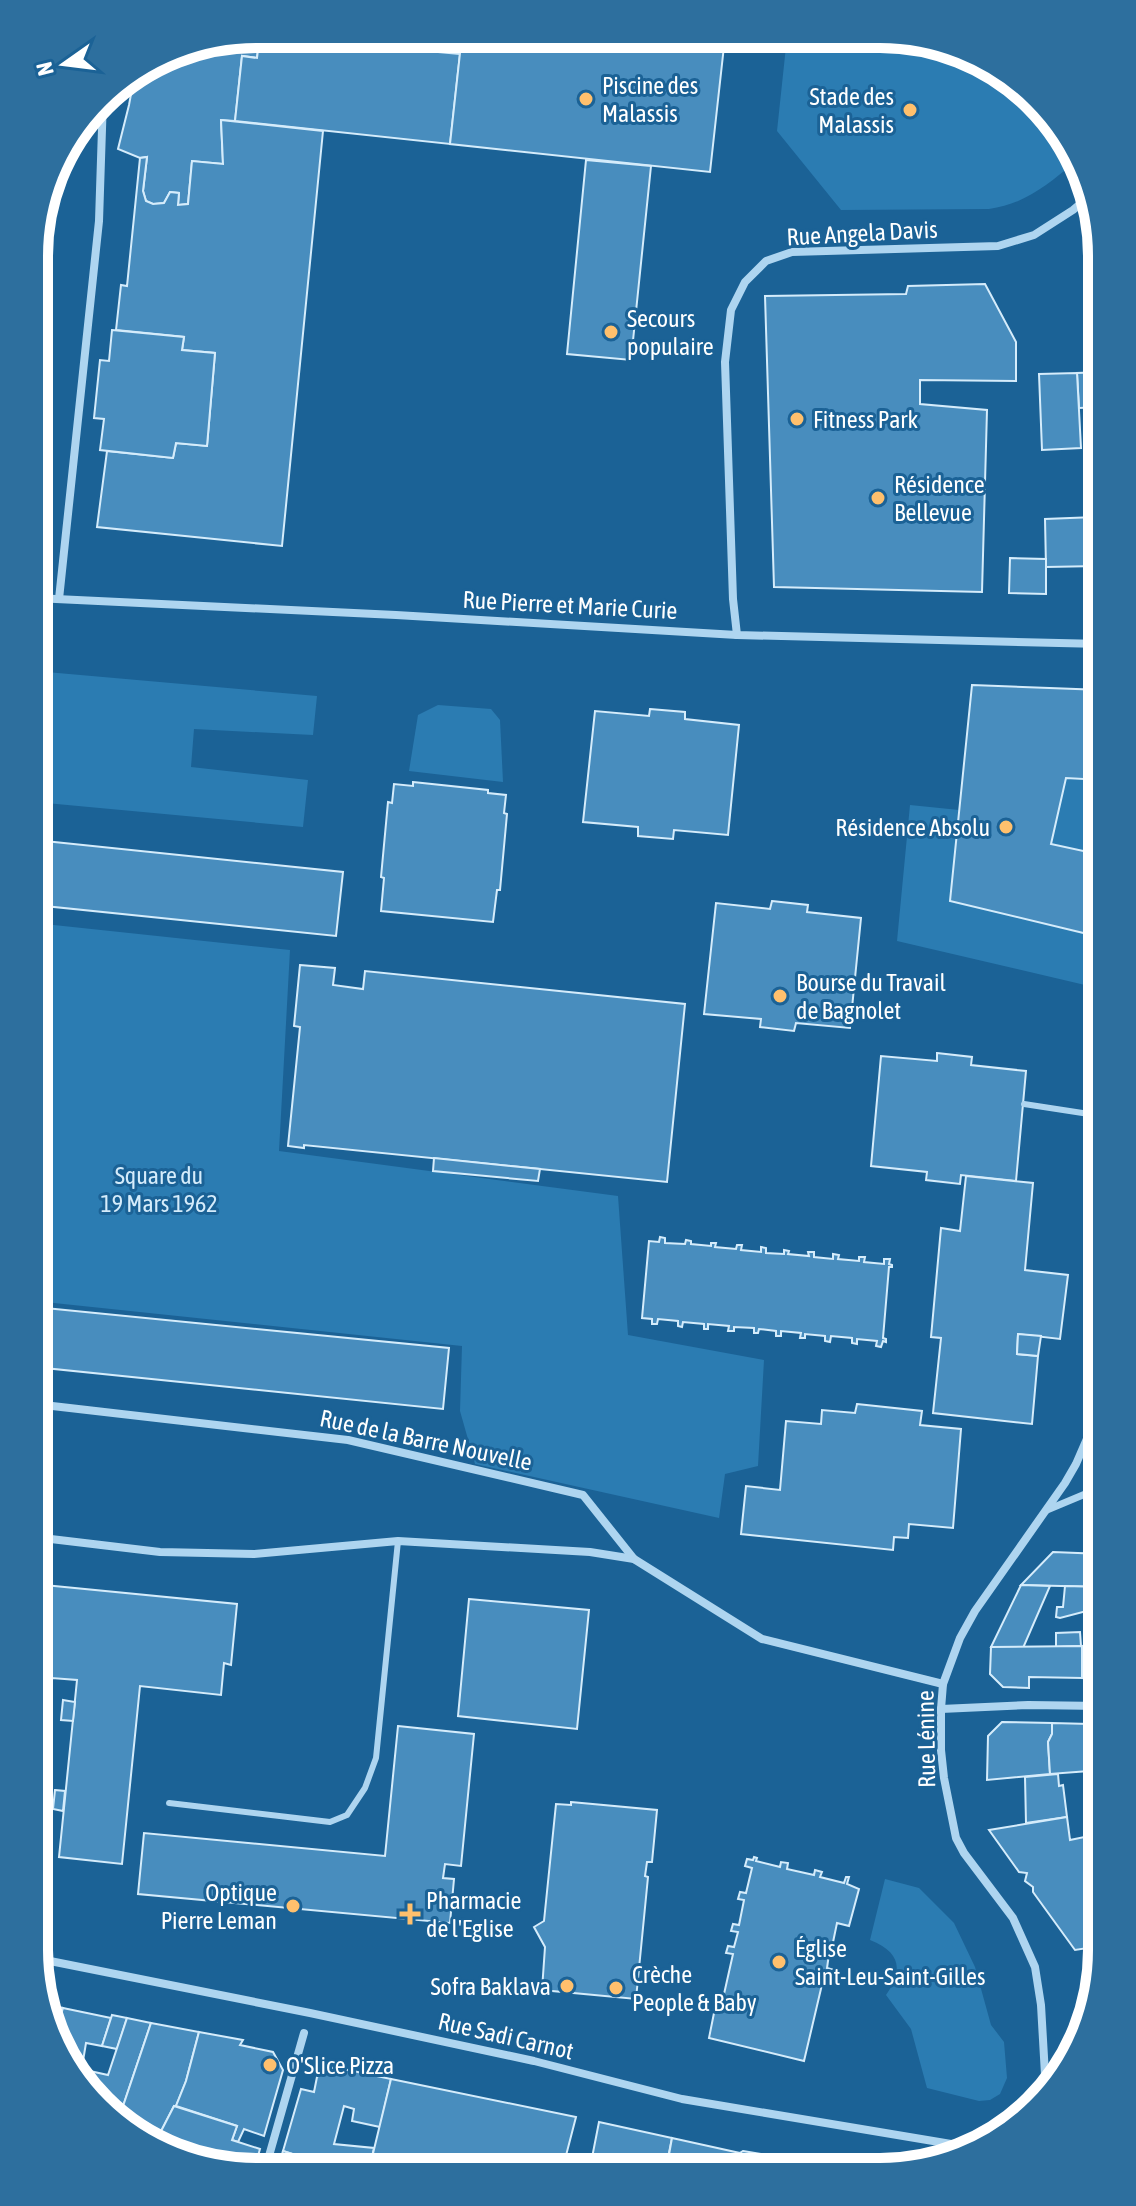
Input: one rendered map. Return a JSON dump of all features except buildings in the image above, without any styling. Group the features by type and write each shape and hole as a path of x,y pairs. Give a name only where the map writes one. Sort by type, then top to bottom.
{"street":[{"path":"59,599 99,221 102,117"},
{"name":"Rue Angela Davis","path":"737,635 733,599 725,362 731,310 745,282 766,261 792,252 998,246 1034,235 1081,203"},
{"name":"Rue Pierre et Marie Curie","path":"48,599 737,635 1088,644"},
{"name":"Rue de la Barre Nouvelle","path":"48,1405 348,1440 583,1495 634,1559 762,1639 943,1684"},
{"name":"Rue Lénine","path":"1045,2077 1041,2005 1035,1967 1013,1918 956,1838 944,1778 941,1709 943,1684 950,1660 975,1611 1076,1464 1088,1436"},
{"path":"1045,1511 1088,1493"},
{"name":"Rue de la Barre Nouvelle","path":"48,1539 160,1552 254,1554 398,1541 590,1552 634,1559"},
{"path":"941,1709 1088,1706"},
{"name":"Rue Sadi Carnot","path":"48,1961 534,2061 682,2099 953,2144"},
{"path":"268,2158 304,2033"}],"lane":[{"path":"1024,1104 1088,1114"},
{"path":"169,1803 330,1822 347,1815 365,1788 376,1758 398,1541"}],"green space":[{"name":"Stade des Malassis","path":"786,48 894,48 947,59 996,83 1036,119 1053,140 1068,167 1035,192 1014,203 989,209 841,210 777,131"},
{"path":"48,672 317,696 313,735 194,729 191,767 308,780 303,827 48,803"},
{"path":"438,705 491,709 500,720 503,782 409,771 418,715"},
{"path":"1066,778 1088,779 1088,852 1051,844"},
{"path":"910,805 959,810 950,901 1088,934 1088,986 897,941"},
{"name":"Square du 19 Mars 1962","path":"48,924 290,950 279,1151 618,1196 628,1335 764,1360 758,1466 725,1474 719,1518 475,1464 460,1411 462,1346 48,1302"},
{"path":"885,1879 919,1888 954,1923 975,1967 991,2025 1004,2042 1007,2078 1000,2094 990,2100 979,2101 927,2088 911,2029 886,1995 895,1977 896,1962 888,1950 870,1940"}],"place":[{"name":"Piscine des Malassis","path":"586,99"},
{"name":"Stade des Malassis","path":"910,110"},
{"name":"Secours populaire","path":"611,332"},
{"name":"Fitness Park","path":"797,419"},
{"name":"Résidence Bellevue","path":"878,498"},
{"name":"Résidence Absolu","path":"1006,827"},
{"name":"Bourse du Travail de Bagnolet","path":"780,996"},
{"name":"Optique Pierre Leman","path":"293,1906"},
{"name":"Pharmacie de l'Eglise","path":"410,1914"},
{"name":"Église Saint-Leu-Saint-Gilles","path":"779,1962"},
{"name":"Sofra Baklava","path":"567,1986"},
{"name":"Crèche People & Baby","path":"616,1988"},
{"name":"O'Slice Pizza","path":"270,2065"}]}
